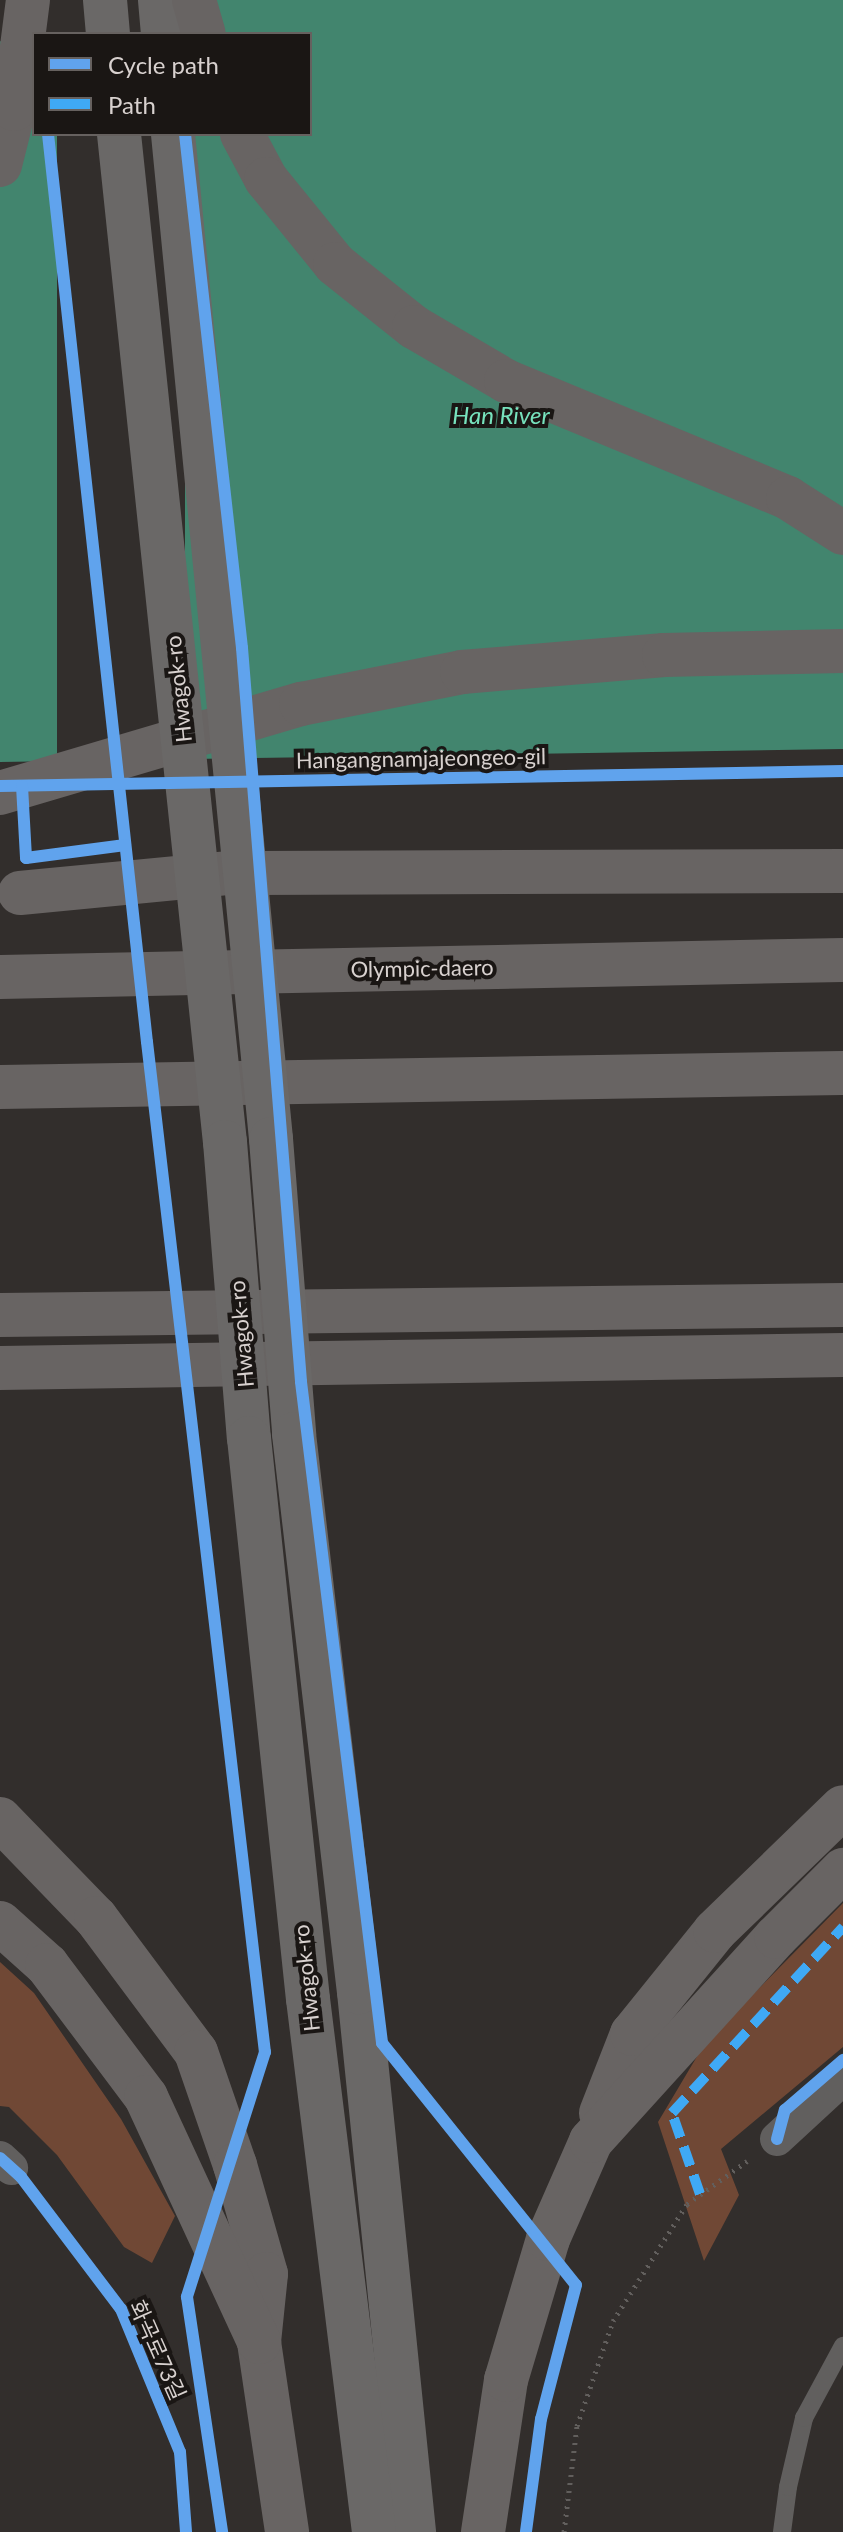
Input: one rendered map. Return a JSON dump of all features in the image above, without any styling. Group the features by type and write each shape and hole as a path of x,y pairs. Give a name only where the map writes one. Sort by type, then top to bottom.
{"highway":[{"path":"0,165 14,109 28,0"},
{"path":"194,0 203,32"},
{"path":"243,136 266,179 335,264 414,327 506,381 788,498 843,533"},
{"path":"788,498 843,504"},
{"path":"0,793 301,704 462,672 664,655 843,651"},
{"path":"20,893 227,873 843,871"},
{"name":"Olympic-daero","path":"0,977 843,960"},
{"path":"0,1087 843,1073"},
{"path":"0,1315 843,1305"},
{"path":"0,1368 841,1355"},
{"path":"483,2532 506,2380 548,2239 591,2141 632,2034 715,1931 843,1807"},
{"path":"0,1819 96,1918 196,2052 235,2165 266,2274 259,2342 287,2532"},
{"path":"591,2141 776,1937 843,1870"},
{"path":"0,1923 47,1965 146,2097 259,2342"}],"main road":[{"path":"105,0 108,32"},
{"path":"160,0 163,32"},
{"name":"Hwagok-ro","path":"119,136 223,1127 249,1438 308,1999 374,2532"},
{"name":"Hwagok-ro","path":"173,136 271,1139 294,1434 359,1992 414,2532"}],"street":[{"path":"777,2139 843,2078"}],"lane":[{"path":"782,2532 788,2487 804,2418 843,2346"}],"path":[{"path":"564,2532 577,2426 613,2321 687,2204 777,2139"}],"shaded area":[{"path":"843,1903 843,2047 721,2149 739,2195 704,2261 658,2122 705,2043"},
{"path":"0,1962 34,1993 121,2119 175,2216 152,2263 124,2247 57,2155 9,2107 0,2106"}],"water":[{"name":"Han River","path":"0,0 843,0 843,749 0,762"}],"pier":[{"path":"0,0 209,0 185,32 32,32 32,59 0,41"},
{"path":"57,136 185,136 185,768 57,768"}],"marked path":[{"path":"700,2194 672,2113 843,1927"}],"cycle path":[{"name":"화곡로73길","path":"48,136 147,1042 265,2052 187,2297 222,2532"},
{"path":"185,136 242,648 301,1382 382,2043 576,2285 541,2419 526,2532"},
{"name":"Hangangnamjajeongeo-gil","path":"0,786 843,771"},
{"path":"22,786 26,858 125,845"},
{"path":"777,2139 785,2110 843,2060"},
{"name":"화곡로73길","path":"0,2158 21,2177 121,2309 180,2452 186,2532"}]}
